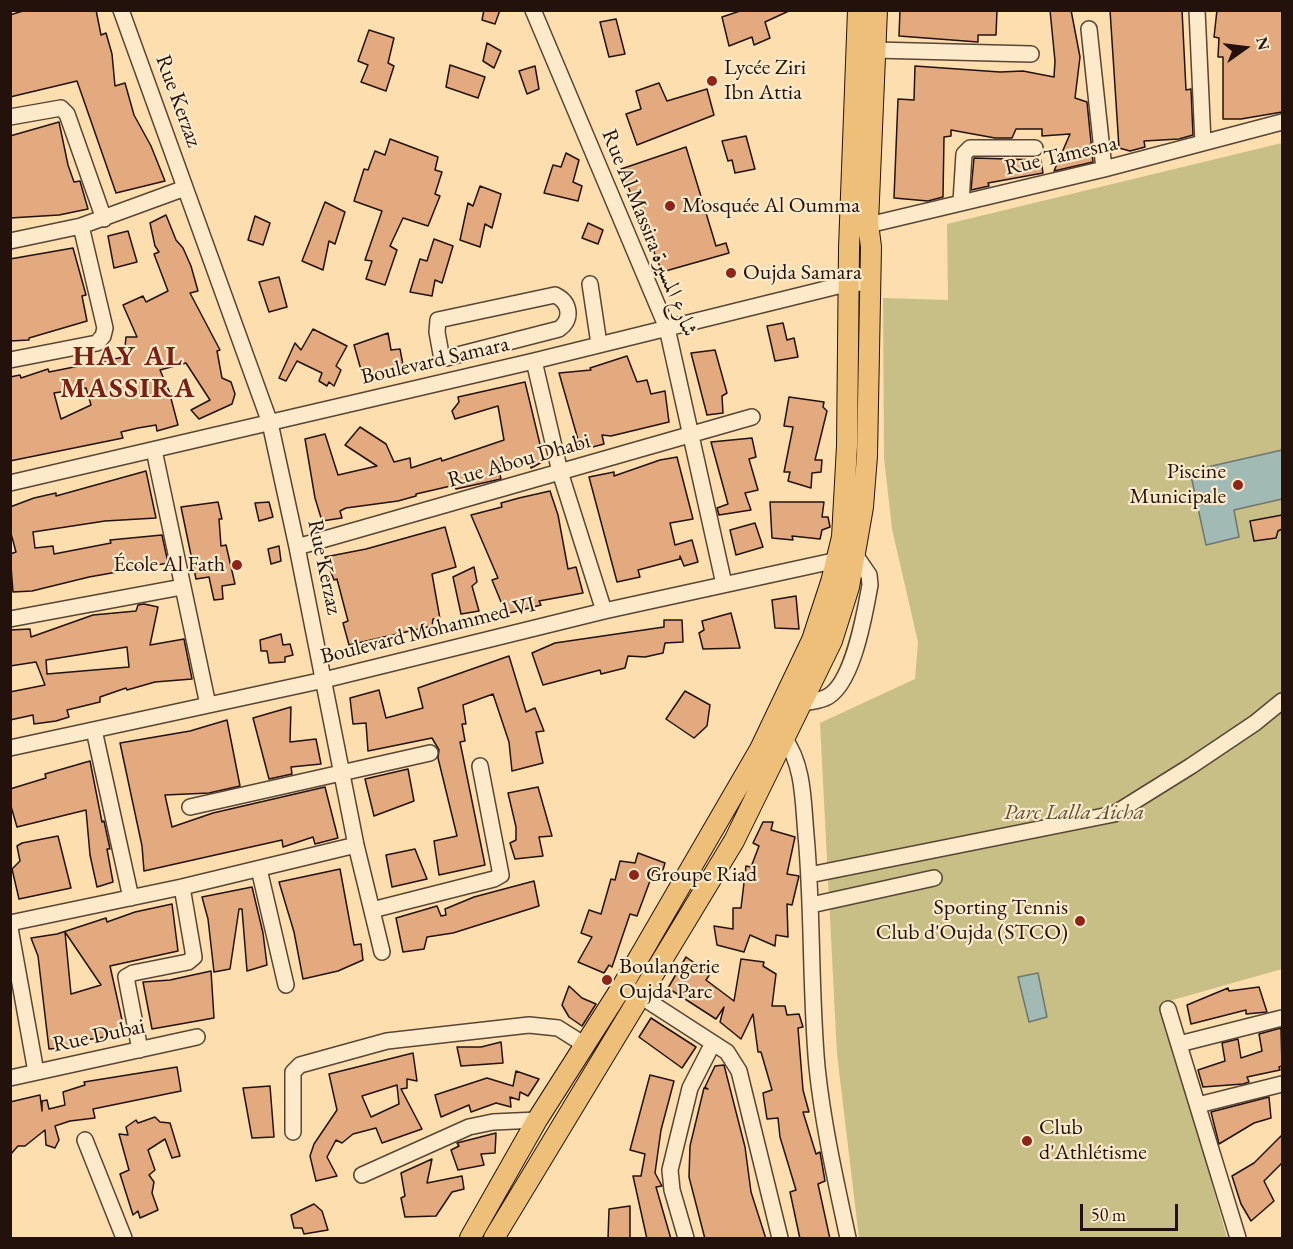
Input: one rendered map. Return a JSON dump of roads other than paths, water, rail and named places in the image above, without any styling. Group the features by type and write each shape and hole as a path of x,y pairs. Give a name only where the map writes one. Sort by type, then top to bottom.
{"main road":[{"path":"470,1239 537,1120 585,1045 631,990 734,841 812,640 847,557 849,232 858,10"},
{"path":"494,1239 631,990 714,830 767,754 784,738 832,641 867,456 871,247 868,223 878,10"},
{"path":"714,830 734,841"}],"street":[{"name":"Rue Kerzaz","path":"121,10 270,423 356,845 382,952"},
{"name":"Rue Al Massira شارع المسيرة","path":"533,10 667,328 724,584"},
{"path":"1197,10 1203,143"},
{"path":"1089,29 1104,169"},
{"path":"875,50 1031,54"},
{"path":"10,117 61,108 66,114 104,219"},
{"name":"Rue Tamesna","path":"849,232 868,223 1104,169 1282,122"},
{"path":"961,202 964,154 970,148 1035,148"},
{"path":"10,241 81,226 185,188"},
{"path":"10,360 97,343 103,336 105,328 81,226"},
{"name":"Boulevard Samara","path":"10,483 534,362 599,344 848,285 870,282"},
{"path":"590,284 599,344"},
{"path":"555,295 562,298 568,307 565,325 559,329 446,358 441,354 437,332 438,320 555,295"},
{"path":"568,307 592,300"},
{"path":"534,362 560,472 604,611"},
{"name":"Rue Abou Dhabi","path":"297,547 752,417"},
{"path":"153,450 208,705"},
{"path":"802,703 826,698 835,691 860,643 870,585 868,575 847,557"},
{"name":"Boulevard Mohammed VI","path":"10,748 324,680 604,611 847,557"},
{"path":"10,619 182,587"},
{"path":"809,875 1113,814 1191,766 1255,723 1282,701"},
{"path":"94,730 130,898"},
{"path":"784,738 791,747 798,769 811,905 818,1070 825,1124 848,1239"},
{"path":"190,807 430,753"},
{"path":"372,910 494,879 501,875 480,766"},
{"path":"10,923 182,887 356,845"},
{"path":"259,869 286,986"},
{"path":"811,905 934,878"},
{"path":"140,1050 126,977 133,973 188,962 194,957 195,949 182,887"},
{"path":"10,928 36,1072"},
{"path":"631,990 726,1052 739,1071 780,1239"},
{"path":"1168,1009 1238,1239"},
{"path":"1179,1044 1282,1018"},
{"path":"293,1132 293,1072 300,1065 387,1041 529,1025 558,1028 585,1045"},
{"name":"Rue Dubai","path":"10,1078 197,1037"},
{"path":"686,1239 672,1190 670,1170 690,1088 713,1043"},
{"path":"1198,1105 1282,1084"},
{"path":"362,1175 469,1127 493,1122 537,1120"},
{"path":"85,1140 124,1239"}],"water":[{"name":"Piscine Municipale","path":"1282,450 1282,499 1234,510 1239,537 1206,545 1190,471"},
{"path":"1038,973 1047,1017 1029,1022 1018,977"}],"place":[{"name":"Lycée Ziri Ibn Attia","path":"712,81"},
{"name":"Mosquée Al Oumma","path":"670,206"},
{"name":"Oujda Samara","path":"731,273"},
{"name":"Piscine Municipale","path":"1238,485"},
{"name":"École Al Fath","path":"237,565"},
{"name":"Groupe Riad","path":"634,875"},
{"name":"Sporting Tennis Club d'Oujda (STCO)","path":"1080,921"},
{"name":"Boulangerie Oujda Parc","path":"607,980"},
{"name":"Club d'Athlétisme","path":"1027,1141"}],"district":[{"name":"HAY AL MASSIRA","path":"128,373"}],"park label":[{"name":"Parc Lalla Aicha","path":"1074,813"}]}
